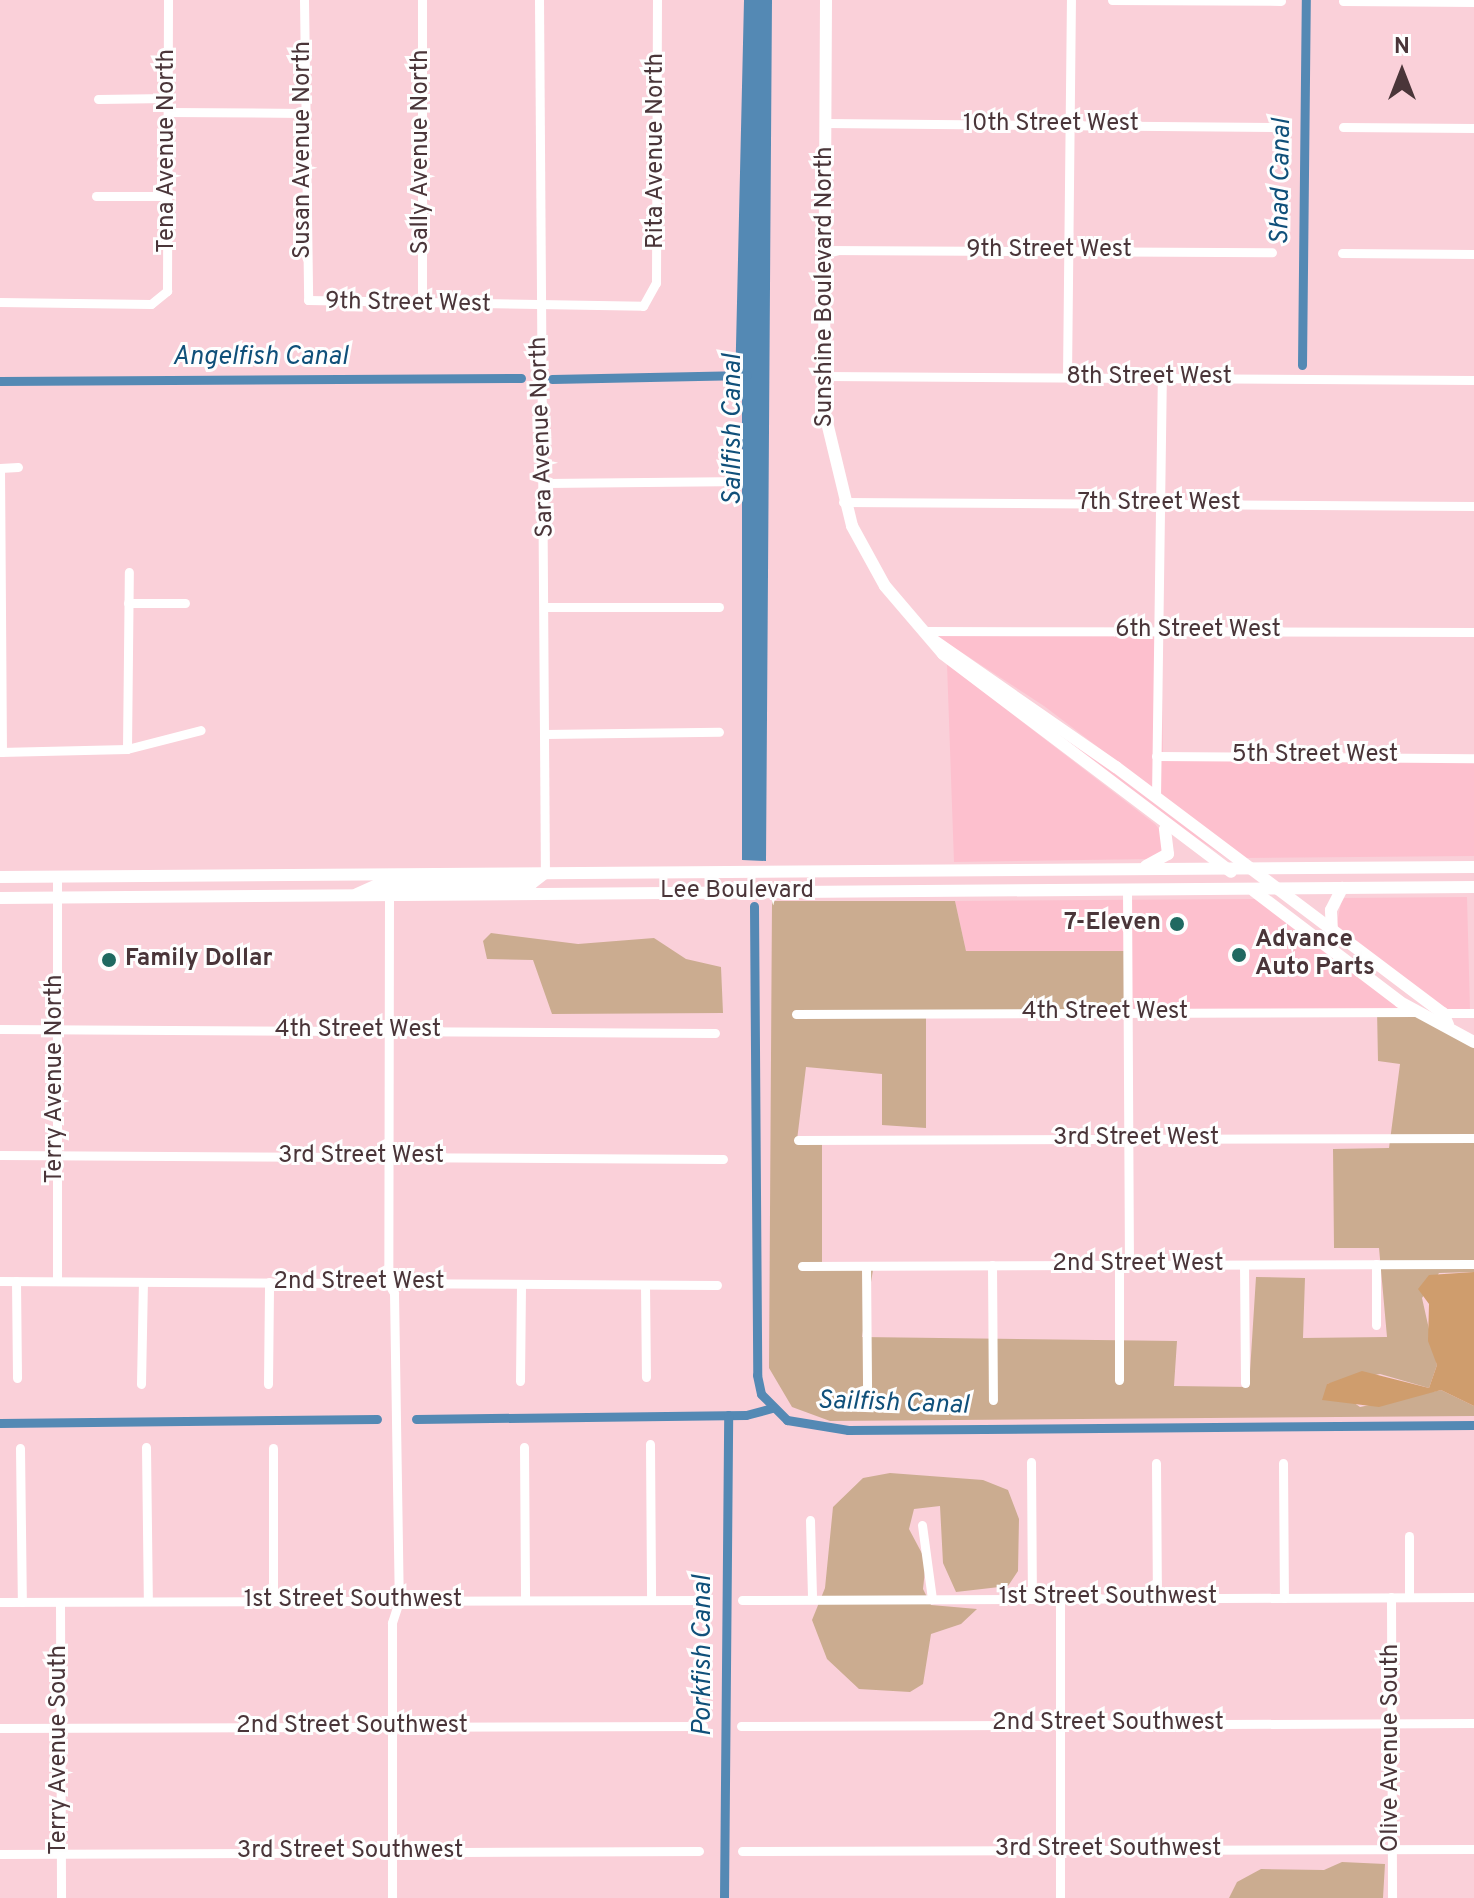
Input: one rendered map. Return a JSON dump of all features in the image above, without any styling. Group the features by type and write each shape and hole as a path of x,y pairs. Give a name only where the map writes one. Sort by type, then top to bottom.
{"main road":[{"name":"Sunshine Boulevard North","path":"826,0 824,376 829,451 843,502 873,567 927,635 973,680 1415,1012 1446,1019"},
{"name":"Sunshine Boulevard North","path":"927,635 1041,712 1156,797 1474,1042"},
{"path":"973,680 1031,714 1041,712 1042,733"},
{"path":"1137,869 1168,854 1171,837 1157,821"},
{"name":"Lee Boulevard","path":"0,877 1474,867"},
{"path":"355,896 377,885 522,884 545,873"},
{"name":"Lee Boulevard","path":"0,898 1127,888 1277,891 1474,887"},
{"path":"1332,931 1331,910 1342,888"}],"street":[{"name":"Tena Avenue North","path":"0,302 161,299 168,196 168,0"},
{"name":"Susan Avenue North","path":"304,0 308,300"},
{"name":"Sally Avenue North","path":"422,0 422,305"},
{"name":"Sara Avenue North","path":"539,0 539,305 548,607 545,873"},
{"name":"Rita Avenue North","path":"652,301 657,0"},
{"path":"1067,377 1071,0"},
{"path":"1112,0 1281,1"},
{"path":"1343,1 1474,2"},
{"path":"98,99 168,98"},
{"path":"168,112 304,113"},
{"name":"10th Street West","path":"825,123 1276,127"},
{"path":"1343,127 1474,128"},
{"path":"96,196 168,196"},
{"name":"9th Street West","path":"825,250 1272,252"},
{"path":"1342,253 1474,254"},
{"name":"9th Street West","path":"308,300 422,305 652,301"},
{"name":"8th Street West","path":"824,376 1474,380"},
{"path":"1156,797 1162,378"},
{"path":"18,467 0,468 1,752 127,749 201,730"},
{"path":"545,483 722,481"},
{"name":"7th Street West","path":"843,502 1474,506"},
{"path":"127,749 129,572"},
{"path":"128,603 185,603"},
{"path":"548,607 719,607"},
{"name":"6th Street West","path":"927,635 1158,631 1474,632"},
{"path":"545,734 719,732"},
{"name":"5th Street West","path":"1156,756 1474,758"},
{"name":"Terry Avenue North","path":"57,877 57,1281"},
{"path":"1119,1380 1129,1139 1127,888"},
{"path":"389,896 388,1283 394,1293 399,1601 392,1623 392,1898"},
{"name":"4th Street West","path":"796,1014 1415,1012"},
{"path":"1446,1019 1474,1013"},
{"name":"4th Street West","path":"0,1029 715,1033"},
{"name":"3rd Street West","path":"798,1140 1474,1138"},
{"name":"3rd Street West","path":"0,1155 723,1159"},
{"path":"1376,1264 1376,1325"},
{"name":"2nd Street West","path":"802,1266 1474,1264"},
{"path":"992,1265 993,1400"},
{"path":"1244,1265 1245,1383"},
{"path":"866,1266 867,1392"},
{"name":"2nd Street West","path":"0,1281 717,1285"},
{"path":"16,1281 17,1378"},
{"path":"141,1384 143,1282"},
{"path":"268,1384 269,1282"},
{"path":"520,1381 521,1284"},
{"path":"645,1285 646,1377"},
{"path":"650,1444 651,1600"},
{"path":"146,1447 148,1601"},
{"path":"524,1447 525,1600"},
{"path":"20,1448 22,1602"},
{"path":"273,1448 273,1601"},
{"path":"1031,1462 1032,1599"},
{"path":"1156,1463 1157,1598"},
{"path":"1283,1463 1284,1598"},
{"path":"810,1520 812,1599"},
{"path":"922,1525 932,1599"},
{"path":"1409,1536 1409,1597"},
{"name":"Olive Avenue South","path":"1391,1597 1392,1898"},
{"name":"1st Street Southwest","path":"742,1600 1474,1597"},
{"path":"1060,1599 1060,1898"},
{"name":"1st Street Southwest","path":"0,1602 706,1600"},
{"name":"Terry Avenue South","path":"60,1602 61,1898"},
{"name":"2nd Street Southwest","path":"741,1726 1474,1723"},
{"name":"2nd Street Southwest","path":"0,1728 703,1726"},
{"name":"3rd Street Southwest","path":"742,1851 1474,1849"},
{"name":"3rd Street Southwest","path":"0,1854 699,1851"}],"shaded area":[{"path":"935,635 1161,636 1163,755 1474,756 1474,856 1244,858 1044,706"},
{"path":"947,664 1155,824 1167,839 1165,851 1150,859 954,862"},
{"path":"1046,722 1228,859 1117,785"},
{"path":"1467,897 1470,1011 1447,1010 1336,928 1342,898"},
{"path":"1256,899 1404,1010 1128,1012 1129,951 966,951 955,901"},
{"path":"772,901 955,901 966,951 1129,951 1128,1012 926,1014 926,1128 882,1125 882,1074 806,1067 797,1140 822,1140 822,1264 873,1270 862,1337 1177,1341 1174,1386 1249,1387 1256,1277 1305,1278 1303,1338 1387,1337 1379,1248 1334,1248 1333,1149 1389,1148 1400,1064 1378,1061 1377,1010 1404,1010 1474,1048 1474,1272 1439,1273 1422,1298 1437,1365 1429,1388 1380,1374 1327,1384 1360,1407 1441,1390 1474,1406 1474,1416 830,1421 792,1407 769,1368"},
{"path":"491,933 578,944 654,938 686,959 721,967 723,1013 552,1014 533,960 487,959 483,941"},
{"path":"1474,1272 1474,1406 1441,1390 1379,1407 1322,1400 1327,1384 1362,1371 1429,1388 1437,1365 1428,1341 1429,1304 1418,1289 1429,1275"},
{"path":"890,1473 983,1480 1008,1490 1019,1519 1018,1571 1008,1586 956,1592 943,1563 940,1506 914,1509 909,1529 926,1561 923,1589 931,1605 977,1609 961,1624 931,1634 923,1684 910,1692 859,1689 827,1659 812,1620 825,1588 833,1507 863,1478"},
{"path":"1342,1862 1385,1864 1383,1898 1229,1898 1237,1882 1261,1869 1324,1870"}],"water":[{"path":"744,0 772,0 766,861 742,860 742,399 735,389"}],"waterway":[{"name":"Shad Canal","path":"1302,365 1306,0"},
{"name":"Angelfish Canal","path":"552,379 747,375"},
{"name":"Angelfish Canal","path":"0,381 521,378"},
{"name":"Sailfish Canal","path":"754,906 757,1375 761,1394 787,1420 848,1430 1474,1425"},
{"path":"416,1419 746,1415 772,1408"},
{"name":"Porkfish Canal","path":"724,1898 728,1415"},
{"path":"0,1423 377,1419"}],"place":[{"name":"7-Eleven","path":"1177,924"},
{"name":"Advance Auto Parts","path":"1239,955"},
{"name":"Family Dollar","path":"109,960"}]}
